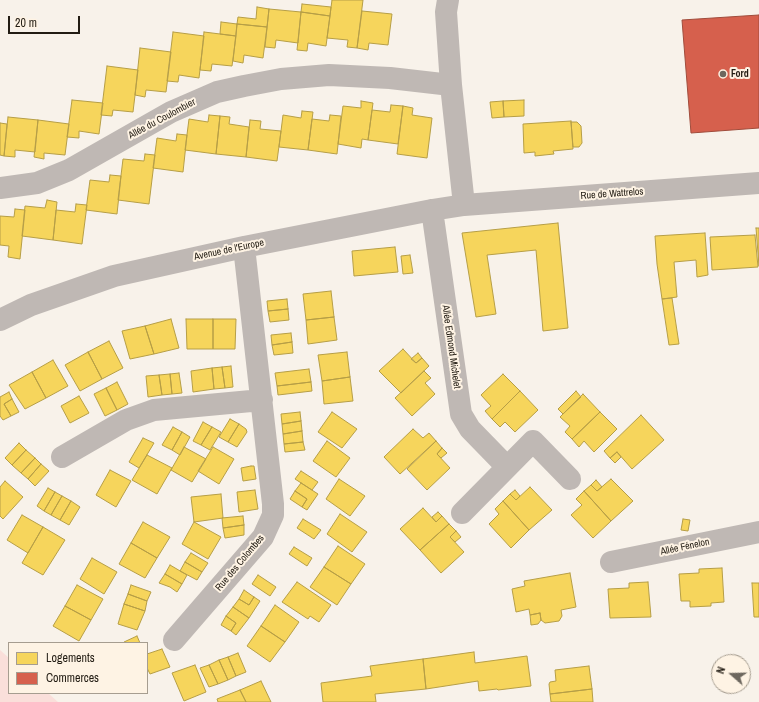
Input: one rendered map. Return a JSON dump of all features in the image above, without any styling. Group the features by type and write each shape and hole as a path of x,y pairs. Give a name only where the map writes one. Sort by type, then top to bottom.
{"street":[{"path":"448,0 446,12 451,85 464,205"},
{"name":"Allée du Coulombier","path":"0,188 37,183 69,170 171,112 217,92 281,79 329,75 390,78 451,85"},
{"name":"Rue de Wattrelos","path":"464,205 759,183"},
{"name":"Avenue de l'Europe","path":"0,320 31,305 114,276 244,247 464,205"},
{"name":"Allée Edmond Michelet","path":"432,210 461,414 470,429 507,468"},
{"name":"Rue des Colombes","path":"174,640 263,537 273,515 262,400 244,247"},
{"path":"62,456 126,420 154,410 262,400"},
{"path":"462,513 533,442 570,479"},
{"name":"Allée Fénelon","path":"611,562 759,532"}],"shaded area":[{"path":"0,650 8,657 8,694 49,694 58,702 0,702"}],"building: Logements":[{"path":"332,0 363,0 357,48 347,47 348,40 327,38"},
{"path":"302,4 331,7 330,16 301,12"},
{"path":"257,7 269,9 267,27 237,24 238,17 256,19"},
{"path":"269,9 301,12 298,43 276,40 275,48 265,47"},
{"path":"362,11 392,14 388,45 369,43 368,50 357,48"},
{"path":"301,12 330,16 326,46 308,43 307,51 297,50"},
{"path":"221,22 237,24 236,36 220,34"},
{"path":"237,24 267,27 263,58 244,55 243,63 233,61"},
{"path":"173,32 204,36 199,78 179,75 178,82 167,81"},
{"path":"204,32 236,36 232,66 212,64 211,71 200,70"},
{"path":"140,48 171,52 166,92 146,90 145,97 135,95"},
{"path":"107,66 138,70 133,112 113,110 112,116 101,115"},
{"path":"72,100 103,103 99,134 79,131 79,138 67,137"},
{"path":"524,100 524,116 504,117 503,101"},
{"path":"361,101 373,103 368,140 362,139 361,148 338,144 343,106 361,108"},
{"path":"503,101 504,117 492,118 490,102"},
{"path":"391,105 403,106 398,144 368,140 372,110 390,112"},
{"path":"403,106 413,108 412,115 432,118 427,158 397,154"},
{"path":"302,111 313,112 308,150 279,147 283,115 301,118"},
{"path":"209,115 220,116 216,154 185,150 189,119 208,122"},
{"path":"330,115 341,116 337,154 308,150 312,119 329,121"},
{"path":"220,116 230,117 229,124 249,127 246,157 216,154"},
{"path":"8,117 38,120 35,152 15,150 15,157 4,156"},
{"path":"38,120 69,124 65,155 44,153 44,159 34,157"},
{"path":"250,120 261,121 260,129 281,131 277,161 246,157"},
{"path":"571,121 573,149 553,151 554,154 535,156 535,152 524,153 523,124"},
{"path":"571,122 577,122 581,126 582,143 579,147 573,147"},
{"path":"0,123 7,124 4,156 0,155"},
{"path":"177,134 187,135 183,172 153,168 157,138 176,141"},
{"path":"145,154 155,155 149,204 118,200 123,159 144,161"},
{"path":"110,175 121,176 117,214 86,210 90,180 109,182"},
{"path":"47,200 57,202 53,240 22,236 25,206 45,208"},
{"path":"76,204 87,205 82,244 53,240 56,210 75,212"},
{"path":"15,209 25,210 20,259 8,257 9,246 0,245 0,216 14,217"},
{"path":"558,223 568,328 543,331 536,250 487,255 496,314 476,317 462,233"},
{"path":"756,228 759,228 759,266"},
{"path":"705,233 708,275 697,277 696,260 674,262 677,297 662,299 655,236"},
{"path":"755,235 758,267 712,270 710,237"},
{"path":"395,247 398,272 354,276 352,251"},
{"path":"410,255 413,273 403,274 401,256"},
{"path":"331,291 334,317 306,320 303,294"},
{"path":"672,298 679,344 669,345 662,299"},
{"path":"287,299 288,309 268,311 267,301"},
{"path":"288,309 289,320 270,322 268,311"},
{"path":"334,317 337,340 308,344 306,320"},
{"path":"171,319 179,348 154,354 145,326"},
{"path":"186,319 213,319 213,349 187,349"},
{"path":"213,319 236,319 235,349 213,349"},
{"path":"145,326 154,354 130,359 122,331"},
{"path":"291,333 292,342 272,345 271,335"},
{"path":"109,341 123,368 102,379 88,352"},
{"path":"292,342 293,353 274,355 272,345"},
{"path":"403,349 416,363 422,358 429,366 401,393 379,371"},
{"path":"88,352 102,379 80,391 65,365"},
{"path":"347,352 350,377 322,381 318,355"},
{"path":"418,353 422,358 416,363 411,359"},
{"path":"53,360 68,386 46,398 32,372"},
{"path":"231,366 233,387 225,388 222,367"},
{"path":"222,367 225,388 214,389 212,368"},
{"path":"212,368 214,389 193,392 191,371"},
{"path":"309,369 311,382 277,386 275,373"},
{"path":"424,371 431,378 425,383 435,394 412,416 395,398"},
{"path":"32,372 46,398 25,409 9,385"},
{"path":"179,373 182,393 172,394 170,374"},
{"path":"170,374 172,394 162,395 159,375"},
{"path":"503,374 520,391 492,419 485,411 491,406 481,395"},
{"path":"159,375 162,395 148,397 146,376"},
{"path":"350,377 353,401 324,404 322,381"},
{"path":"117,382 128,404 117,410 106,388"},
{"path":"311,382 312,391 278,395 277,386"},
{"path":"106,388 117,410 105,416 94,394"},
{"path":"520,391 538,410 515,432 505,422 500,427 492,419"},
{"path":"576,391 581,397 563,414 558,409"},
{"path":"9,392 12,399 4,404 11,416 3,420 0,416 0,397"},
{"path":"583,394 600,412 572,439 565,432 570,426 560,417"},
{"path":"79,396 89,413 70,423 61,406"},
{"path":"12,399 19,412 11,416 4,404"},
{"path":"300,412 301,421 282,424 281,414"},
{"path":"332,412 357,429 342,448 318,432"},
{"path":"600,412 617,429 594,452 584,441 579,447 572,439"},
{"path":"641,415 664,440 632,469 617,452 610,458 604,451"},
{"path":"230,419 239,424 228,442 219,437"},
{"path":"301,421 302,431 283,434 282,424"},
{"path":"203,422 212,427 201,445 193,441"},
{"path":"239,424 246,429 247,432 237,447 228,442"},
{"path":"173,427 182,432 172,450 162,445"},
{"path":"212,427 221,432 210,450 201,445"},
{"path":"413,429 423,438 429,433 436,441 400,474 384,457"},
{"path":"302,431 303,442 284,444 283,434"},
{"path":"182,432 190,437 180,455 172,450"},
{"path":"143,438 154,443 139,468 129,462"},
{"path":"327,441 350,458 336,477 313,461"},
{"path":"436,441 442,448 437,454 450,468 427,490 407,469"},
{"path":"303,442 305,450 285,452 284,444"},
{"path":"19,443 26,450 12,465 5,458"},
{"path":"184,447 206,459 192,482 171,470"},
{"path":"213,447 234,459 219,484 198,471"},
{"path":"442,448 447,453 441,458 437,454"},
{"path":"26,450 35,458 21,473 12,465"},
{"path":"617,452 621,457 615,463 610,458"},
{"path":"147,455 172,468 157,494 132,480"},
{"path":"35,458 41,464 28,479 21,473"},
{"path":"41,464 49,471 35,486 28,479"},
{"path":"254,466 256,479 243,481 241,468"},
{"path":"110,470 131,481 116,507 96,495"},
{"path":"301,471 318,482 312,490 295,479"},
{"path":"339,479 365,496 350,516 326,499"},
{"path":"611,479 633,501 611,521 584,491 591,485 597,491"},
{"path":"596,480 602,487 597,491 591,485"},
{"path":"5,481 23,497 3,519 0,516 0,487"},
{"path":"301,483 318,494 307,510 302,507 307,499 295,491"},
{"path":"530,487 552,510 529,530 503,501 510,494 516,500"},
{"path":"48,488 55,492 44,511 37,506"},
{"path":"255,490 258,509 239,512 237,492"},
{"path":"515,490 520,496 516,500 510,494"},
{"path":"295,491 307,499 302,507 290,499"},
{"path":"584,491 611,521 593,538 571,515 582,505 576,499"},
{"path":"55,492 62,496 51,515 44,511"},
{"path":"221,494 223,518 194,522 191,497"},
{"path":"62,496 71,501 60,520 51,515"},
{"path":"71,501 80,507 69,525 60,520"},
{"path":"503,501 529,530 511,548 489,524 499,514 495,509"},
{"path":"423,508 436,522 442,516 449,524 420,550 400,529"},
{"path":"438,512 442,516 436,522 432,517"},
{"path":"340,514 367,532 352,552 327,534"},
{"path":"22,515 43,527 28,553 7,540"},
{"path":"243,516 244,525 223,528 222,518"},
{"path":"303,519 321,530 314,539 297,528"},
{"path":"683,519 690,520 688,531 681,530"},
{"path":"143,522 170,537 157,558 131,543"},
{"path":"194,522 221,537 208,559 182,544"},
{"path":"449,524 456,531 450,537 464,552 441,573 420,550"},
{"path":"244,525 244,535 225,538 223,528"},
{"path":"43,527 65,540 43,575 22,563"},
{"path":"456,531 461,537 455,542 450,537"},
{"path":"131,543 157,558 145,578 119,564"},
{"path":"338,546 365,564 351,584 324,567"},
{"path":"294,547 312,558 307,566 289,554"},
{"path":"191,553 208,563 202,572 185,562"},
{"path":"92,558 117,572 104,594 80,579"},
{"path":"185,562 202,572 197,580 180,571"},
{"path":"170,565 187,575 182,584 165,574"},
{"path":"324,567 351,584 337,605 310,587"},
{"path":"722,568 724,602 711,603 711,606 690,607 690,601 681,601 679,574 699,573 699,569"},
{"path":"570,573 576,607 561,610 562,616 559,621 545,623 541,620 540,613 530,615 529,609 516,612 512,589 525,586 524,581"},
{"path":"165,574 182,584 177,592 170,587 159,583"},
{"path":"258,575 276,587 270,596 252,584"},
{"path":"297,582 331,605 319,622 310,616 308,619 282,602"},
{"path":"648,582 651,617 610,618 608,589 629,588 629,583"},
{"path":"752,583 759,583 759,617 754,617"},
{"path":"77,585 103,599 91,620 65,606"},
{"path":"131,585 151,592 147,601 128,594"},
{"path":"244,590 254,597 249,605 239,599"},
{"path":"128,594 147,601 145,611 124,604"},
{"path":"254,597 260,601 249,618 233,607 239,599 249,605"},
{"path":"124,604 145,611 137,630 118,624"},
{"path":"275,605 299,622 285,642 261,626"},
{"path":"65,606 91,620 79,641 53,626"},
{"path":"233,607 249,618 236,635 231,631 236,623 226,616"},
{"path":"540,613 541,620 538,624 531,625 530,615"},
{"path":"226,616 236,623 231,631 221,625"},
{"path":"261,626 285,642 270,662 247,646"},
{"path":"137,636 140,642 124,642"},
{"path":"162,649 170,667 150,674 148,670 148,654"},
{"path":"474,652 475,663 527,656 531,686 479,691 478,681 426,689 423,659"},
{"path":"238,653 246,672 236,676 228,657"},
{"path":"228,657 236,676 228,680 219,660"},
{"path":"423,659 426,689 375,694 376,702 323,702 321,683 372,676 370,666"},
{"path":"219,660 228,680 218,684 209,665"},
{"path":"195,665 206,692 184,701 172,673"},
{"path":"209,665 218,684 209,687 200,668"},
{"path":"589,666 592,689 550,694 549,684 550,682 556,681 555,670"},
{"path":"261,681 271,702 246,702 240,690"},
{"path":"592,689 593,702 551,702 550,694"},
{"path":"240,690 246,702 218,702 217,699"}],"building: Commerces":[{"name":"Ford","path":"759,15 759,128 691,133 682,20"}],"place":[{"name":"Ford","path":"723,74"}]}
